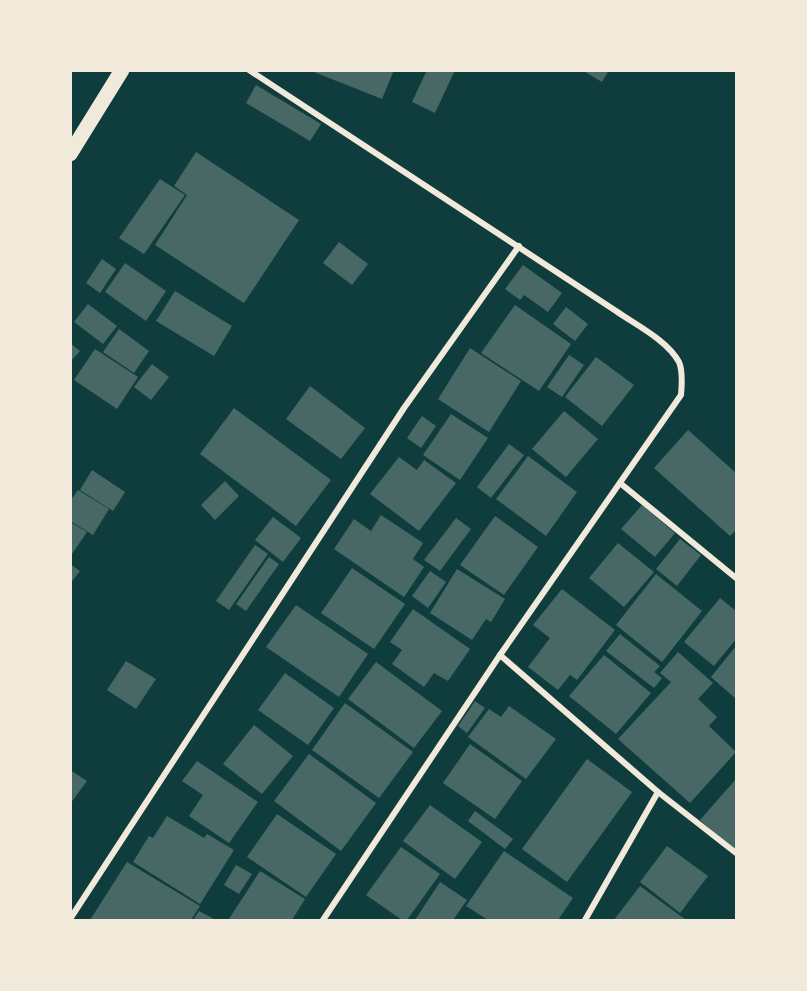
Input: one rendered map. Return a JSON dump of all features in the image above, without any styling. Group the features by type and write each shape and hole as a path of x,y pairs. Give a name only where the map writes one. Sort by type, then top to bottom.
{"main road":[{"path":"70,154 122,70"}],"street":[{"path":"249,70 519,246 669,348 679,363 681,395 500,655 323,921"},
{"path":"70,919 404,408 519,246"},
{"path":"620,483 736,578"},
{"path":"500,655 658,792 736,854"},
{"path":"585,921 658,792"}],"building":[{"path":"309,70 394,70 382,99"},
{"path":"427,70 455,70 435,113 412,102"},
{"path":"582,70 609,70 602,82"},
{"path":"256,85 321,124 310,141 246,103"},
{"path":"196,152 299,220 244,303 155,245 187,195 174,186"},
{"path":"160,179 185,195 144,254 119,238"},
{"path":"339,242 368,264 352,285 323,263"},
{"path":"102,259 116,269 100,293 86,283"},
{"path":"125,263 166,291 146,321 105,292"},
{"path":"523,265 562,293 548,312 524,295 520,300 505,289"},
{"path":"175,291 232,326 214,356 156,321"},
{"path":"88,304 117,326 103,344 74,322"},
{"path":"515,305 571,344 539,391 481,353"},
{"path":"566,307 588,324 575,341 553,324"},
{"path":"119,329 149,351 134,373 103,352"},
{"path":"70,343 80,351 70,362"},
{"path":"470,348 521,381 489,432 438,399"},
{"path":"95,349 138,377 117,409 74,380"},
{"path":"569,355 584,365 562,397 547,387"},
{"path":"596,357 634,385 602,426 565,397"},
{"path":"152,364 169,377 151,400 134,387"},
{"path":"310,386 365,428 341,459 286,419"},
{"path":"234,408 331,480 296,526 200,454"},
{"path":"564,411 598,439 566,477 532,449"},
{"path":"451,414 488,438 460,480 423,455"},
{"path":"422,416 436,426 421,448 407,438"},
{"path":"688,430 736,473 736,530 730,536 654,468"},
{"path":"509,444 524,455 491,498 477,487"},
{"path":"528,456 577,492 546,536 496,499"},
{"path":"399,457 417,470 424,460 456,483 419,531 370,494"},
{"path":"92,470 125,492 113,511 80,490"},
{"path":"225,481 239,496 215,520 201,505"},
{"path":"78,490 109,509 93,535 70,521 70,501"},
{"path":"642,505 675,533 655,557 621,529"},
{"path":"381,515 423,543 413,559 424,567 404,597 334,549 354,519 371,531"},
{"path":"495,516 538,547 504,595 460,565"},
{"path":"273,517 301,538 283,562 255,540"},
{"path":"456,518 471,529 440,571 424,560"},
{"path":"70,522 87,532 70,557"},
{"path":"680,539 701,555 677,586 656,569"},
{"path":"618,543 654,572 624,607 589,578"},
{"path":"255,545 268,554 229,610 216,601"},
{"path":"269,557 279,564 246,611 236,604"},
{"path":"70,564 80,571 70,584"},
{"path":"352,568 405,604 374,649 321,613"},
{"path":"457,569 505,599 491,622 486,619 472,640 430,613"},
{"path":"430,571 446,582 428,608 412,596"},
{"path":"656,574 702,611 662,662 616,625"},
{"path":"562,589 615,630 577,680 570,675 558,690 528,667 550,638 533,625"},
{"path":"720,598 736,611 736,639 714,666 684,642"},
{"path":"296,605 368,654 339,697 266,647"},
{"path":"413,609 470,649 448,681 434,673 424,687 392,664 402,650 390,642"},
{"path":"620,634 660,666 654,672 662,678 654,688 606,651"},
{"path":"736,646 736,699 711,677"},
{"path":"678,652 713,683 698,699 717,717 709,726 736,752 690,803 618,739 671,682 660,673"},
{"path":"604,655 651,693 616,734 569,696"},
{"path":"126,661 156,679 136,709 107,690"},
{"path":"376,662 442,711 414,748 348,699"},
{"path":"285,673 334,708 308,745 258,710"},
{"path":"475,701 485,708 467,733 458,726"},
{"path":"345,703 413,752 379,798 312,750"},
{"path":"509,706 556,739 526,779 468,737 489,709 501,717"},
{"path":"254,725 293,756 262,794 223,764"},
{"path":"470,744 522,781 495,819 443,783"},
{"path":"309,754 376,803 341,851 274,801"},
{"path":"587,759 632,792 567,882 522,849"},
{"path":"197,761 258,802 229,843 189,816 203,795 182,781"},
{"path":"70,770 87,781 70,804"},
{"path":"736,779 736,852 700,820"},
{"path":"430,805 482,842 455,879 403,841"},
{"path":"475,811 513,839 505,849 468,821"},
{"path":"277,814 336,854 306,897 247,857"},
{"path":"167,816 204,838 207,834 234,850 200,904 133,862 149,836 153,838"},
{"path":"667,846 708,876 680,913 640,882"},
{"path":"401,847 440,874 407,920 402,920 366,895"},
{"path":"504,851 573,898 558,920 488,920 466,906"},
{"path":"127,862 200,906 191,920 90,920"},
{"path":"236,865 252,874 239,894 224,885"},
{"path":"260,871 305,899 292,920 229,919"},
{"path":"440,882 467,900 453,920 415,920"},
{"path":"640,886 686,920 614,920"},
{"path":"199,911 216,920 193,920"}]}
